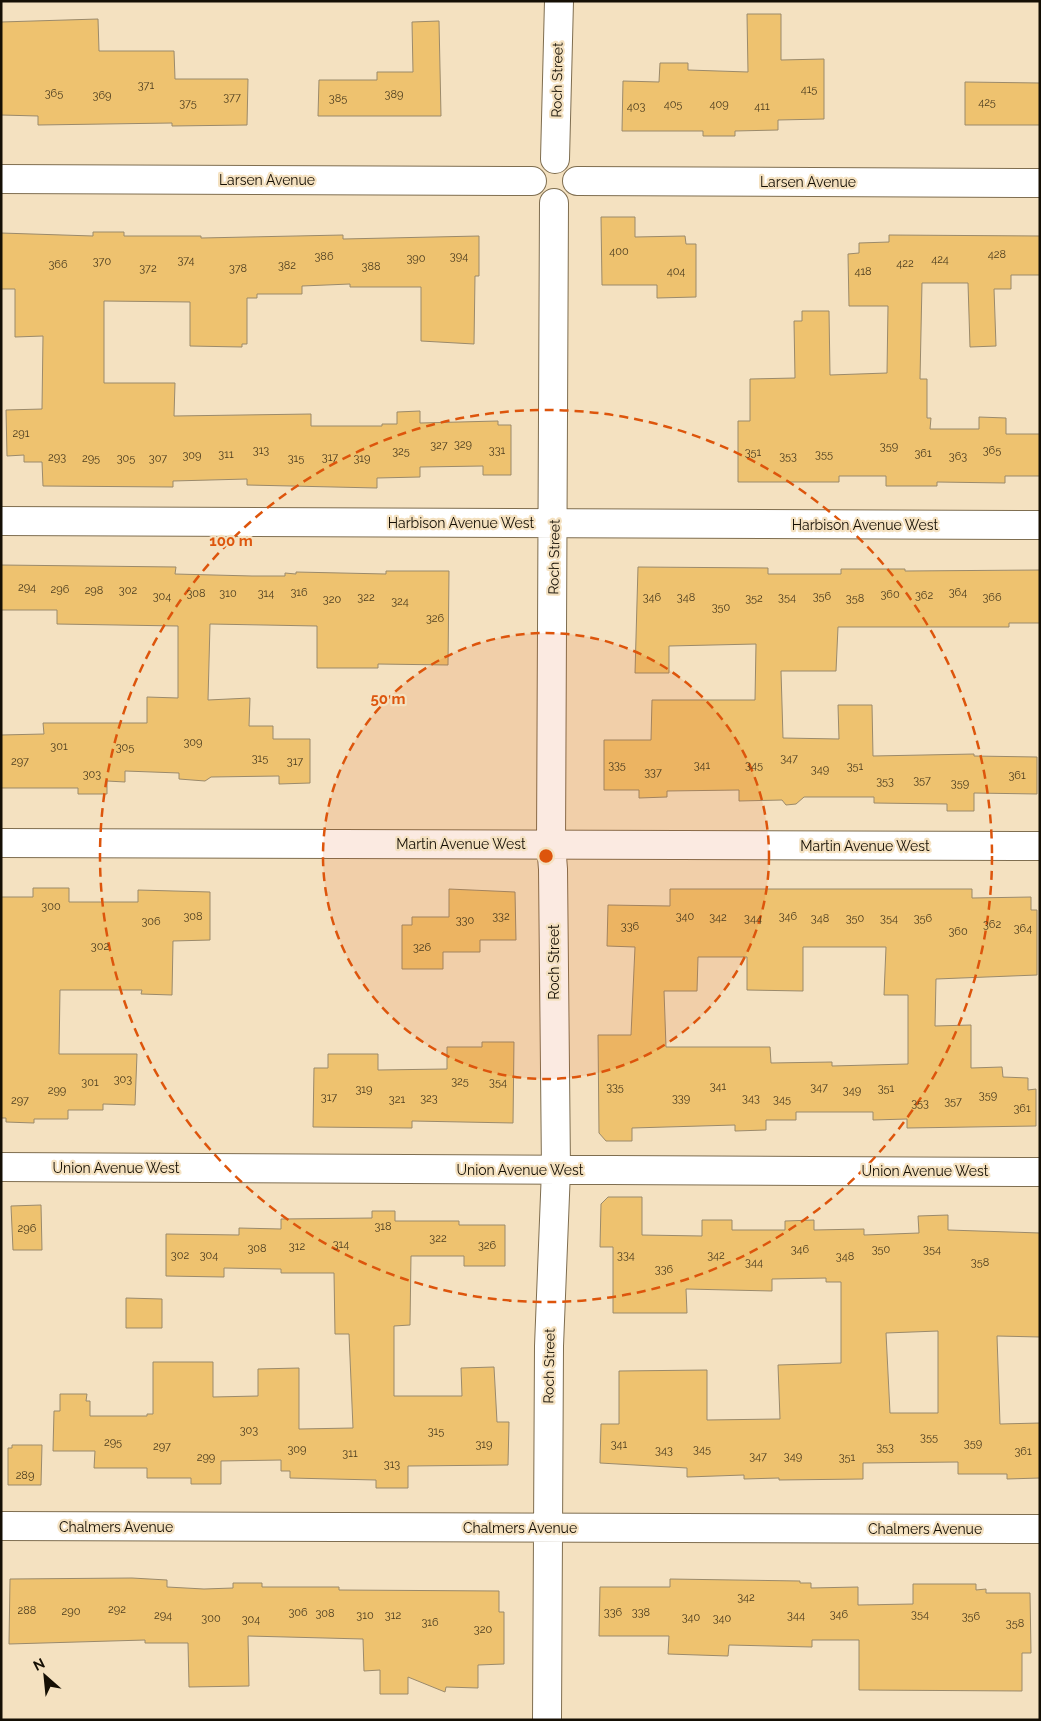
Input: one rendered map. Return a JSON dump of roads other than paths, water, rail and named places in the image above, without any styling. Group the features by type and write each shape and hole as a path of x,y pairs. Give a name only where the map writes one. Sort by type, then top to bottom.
{"street":[{"name":"Roch Street","path":"555,159 559,1"},
{"path":"555,159 565,161 572,167 577,181 575,191 568,198 554,203 540,199 534,191 532,181 537,167 545,161 555,159"},
{"name":"Larsen Avenue","path":"1,179 532,181"},
{"name":"Larsen Avenue","path":"577,181 1040,183"},
{"name":"Roch Street","path":"547,1720 549,1346 556,1170 553,869 551,844 554,203"},
{"name":"Harbison Avenue West","path":"1,521 1040,525"},
{"name":"Martin Avenue West","path":"1,843 1040,846"},
{"name":"Union Avenue West","path":"1,1167 1040,1172"},
{"name":"Chalmers Avenue","path":"1,1526 1040,1529"}]}
